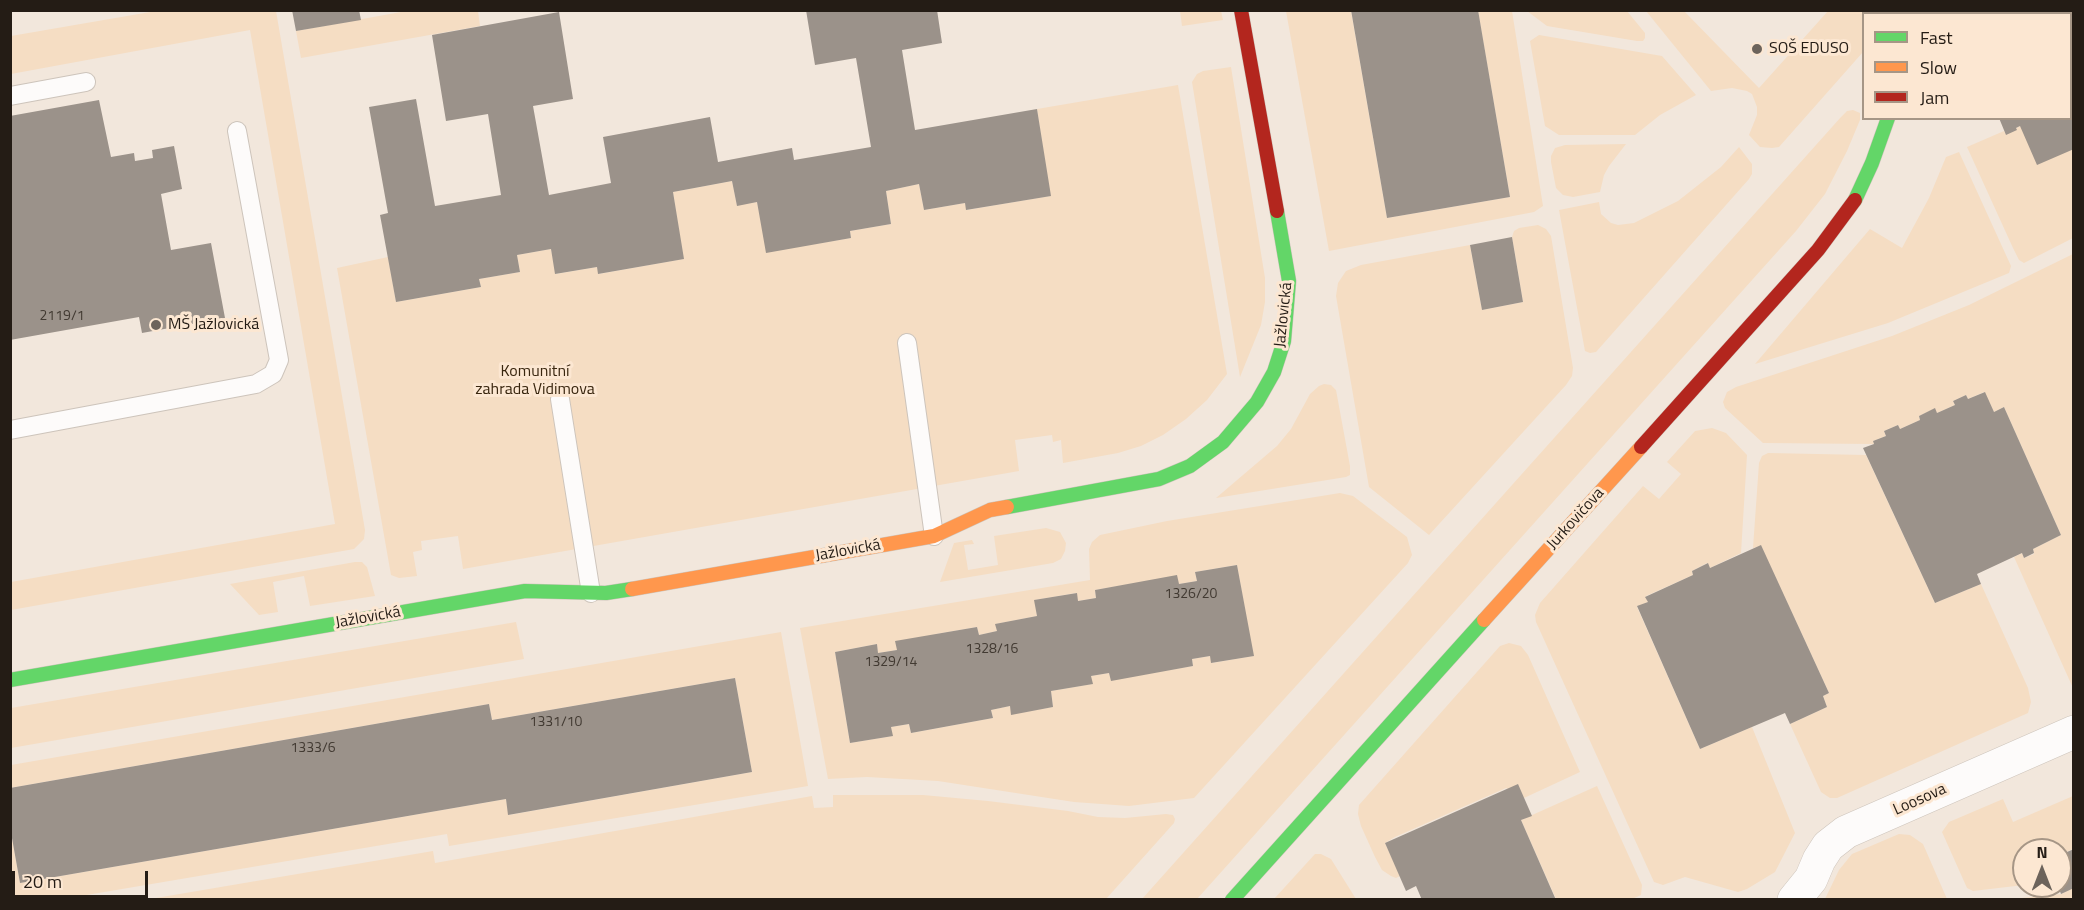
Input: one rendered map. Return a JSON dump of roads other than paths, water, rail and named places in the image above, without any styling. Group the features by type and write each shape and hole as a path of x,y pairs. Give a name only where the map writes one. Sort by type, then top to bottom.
{"street":[{"name":"Jažlovická","path":"10,680 525,591 606,593 934,536 990,510 1159,479 1190,466 1223,442 1257,402 1274,372 1284,341 1289,280 1241,10"},
{"name":"Jurkovičova","path":"1232,900 1818,250 1852,206 1872,163 1887,120"},
{"name":"Loosova","path":"1794,900 1811,879 1828,846 1846,832 2073,732"}],"lane":[{"path":"10,96 86,82"},
{"path":"10,430 256,384 273,374 279,360 237,131"},
{"path":"907,343 934,536"},
{"path":"560,399 591,593"}],"place":[{"name":"SOŠ EDUSO","path":"1757,49"},
{"name":"MŠ Jažlovická","path":"156,325"}],"park label":[{"name":"Komunitní zahrada Vidimova","path":"535,381"}]}
